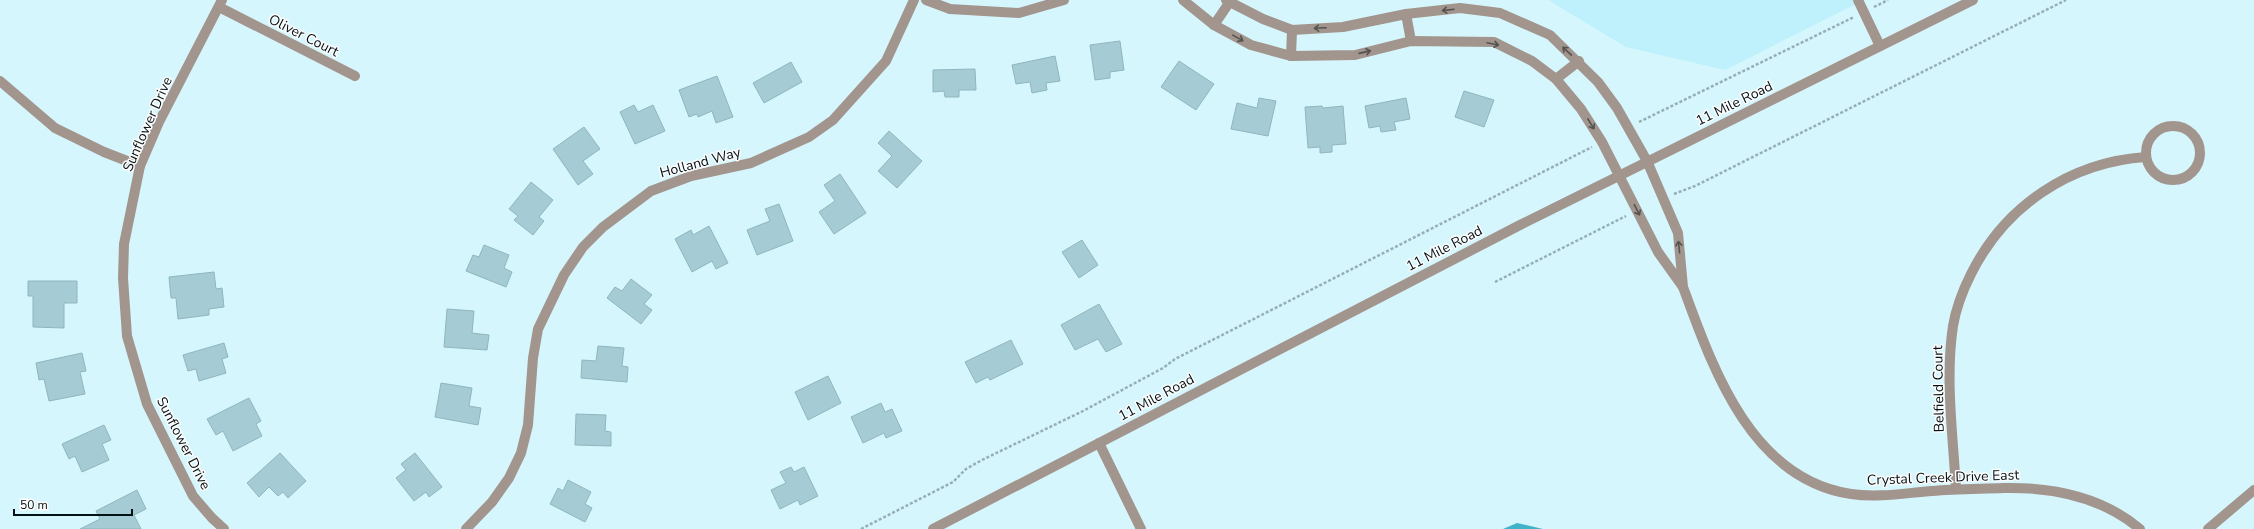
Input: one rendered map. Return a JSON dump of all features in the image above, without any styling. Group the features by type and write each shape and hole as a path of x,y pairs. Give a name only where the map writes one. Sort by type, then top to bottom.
{"street":[{"name":"Holland Way","path":"466,529 492,502 509,478 521,453 528,425 533,358 538,330 549,303 564,275 583,247 603,227 651,191 691,176 757,161 809,137 833,120 886,61 914,0"},
{"path":"926,0 950,9 1019,13 1064,0"},
{"name":"Crystal Creek Drive East","path":"1183,0 1214,24 1251,45 1291,56 1355,55 1412,41 1494,42 1532,61 1556,79 1581,108 1602,142 1658,252 1683,287"},
{"path":"1858,0 1880,46"},
{"name":"11 Mile Road","path":"932,529 1618,175 1973,0"},
{"path":"1214,24 1228,2 1292,30 1291,56"},
{"name":"Oliver Court","path":"221,4 355,76"},
{"name":"Sunflower Drive","path":"221,4 159,122 140,166 124,244 123,278 127,336 147,404 163,441 193,496 212,518 224,529"},
{"name":"Crystal Creek Drive East","path":"1292,30 1343,27 1406,14 1460,8 1500,13 1550,35 1579,61 1613,103 1647,161 1678,233 1683,287 1703,342 1727,393 1752,434 1788,468 1822,486 1850,494 1878,496 1956,489 2020,488 2048,490 2076,495 2105,507 2140,529"},
{"path":"1406,14 1412,41"},
{"path":"1556,79 1579,61"},
{"path":"0,81 55,128 104,152 140,166"},
{"path":"2170,126 2184,128 2190,131 2198,143 2200,151 2197,167 2191,173 2176,180 2168,180 2157,174 2149,165 2146,156 2146,150 2152,137 2157,132 2170,126"},
{"name":"Belfield Court","path":"1956,489 1949,356 1953,324 1962,292 1978,261 1997,232 2023,206 2050,187 2075,173 2101,163 2146,156"},
{"path":"1099,443 1141,529"},
{"path":"2208,529 2254,490"}],"path":[{"path":"1628,128 1888,0"},
{"path":"1664,198 1695,186 2066,0"},
{"path":"861,529 952,482 966,469 982,460 1083,412 1163,368 1175,359 1602,142"},
{"path":"1495,282 1637,210"}],"shaded area":[{"path":"1548,0 1864,0 1725,70 1626,47"}],"water":[{"path":"1517,523 1543,529 1503,529"}],"building":[{"path":"1120,41 1124,70 1110,72 1110,78 1095,80 1090,45"},
{"path":"1055,56 1060,81 1046,83 1047,90 1032,93 1030,82 1016,84 1012,65"},
{"path":"1179,61 1214,84 1196,110 1161,87"},
{"path":"791,62 802,82 764,103 753,83"},
{"path":"975,69 976,90 959,90 959,97 945,97 944,91 933,92 933,70"},
{"path":"717,76 733,117 716,123 712,111 698,117 697,114 689,117 679,90"},
{"path":"1464,91 1494,100 1484,127 1455,117"},
{"path":"1259,98 1276,101 1268,136 1231,129 1237,103 1257,108"},
{"path":"1406,98 1410,119 1394,122 1396,130 1381,132 1380,126 1369,128 1365,106"},
{"path":"634,105 638,112 653,105 665,131 635,144 620,112"},
{"path":"1322,106 1323,108 1343,106 1346,144 1332,145 1332,152 1320,153 1320,147 1308,148 1305,107"},
{"path":"584,127 600,149 583,161 593,174 578,185 553,149"},
{"path":"889,131 922,161 897,188 878,171 892,156 878,143"},
{"path":"840,174 866,213 834,234 819,212 835,201 824,185"},
{"path":"531,182 553,200 539,217 544,221 533,235 514,220 518,216 509,209"},
{"path":"779,204 793,241 757,255 747,230 770,221 765,209"},
{"path":"709,226 728,263 716,269 712,261 692,272 675,239 691,230 693,235"},
{"path":"1082,240 1098,265 1079,278 1062,252"},
{"path":"484,245 509,255 504,268 512,272 506,287 466,271 473,255 479,257"},
{"path":"214,272 216,289 222,288 224,307 209,309 209,315 178,319 176,298 171,298 169,277"},
{"path":"631,279 652,295 644,304 652,310 641,324 607,298 615,287 622,291"},
{"path":"28,281 77,281 77,303 64,303 64,328 33,327 33,296 28,296"},
{"path":"1099,304 1122,344 1106,352 1098,339 1075,350 1061,325"},
{"path":"447,309 474,311 472,333 489,335 487,350 444,347"},
{"path":"1011,340 1023,364 990,380 988,377 976,383 965,362"},
{"path":"224,343 228,357 222,359 226,373 199,381 196,369 188,371 183,355"},
{"path":"598,346 624,348 622,366 628,367 627,382 581,378 582,360 596,361"},
{"path":"82,353 86,371 80,372 85,394 49,401 44,379 39,380 36,363"},
{"path":"828,376 841,403 808,420 795,392"},
{"path":"441,383 472,388 469,406 481,408 478,425 435,417"},
{"path":"249,398 261,421 256,424 262,436 233,451 223,431 216,435 207,419"},
{"path":"881,403 885,412 892,409 902,431 886,438 884,433 863,443 851,417"},
{"path":"576,414 606,415 605,431 611,432 611,446 575,445"},
{"path":"104,425 111,440 102,444 109,460 82,472 75,456 69,459 62,444"},
{"path":"280,453 306,481 288,498 283,492 278,496 269,487 259,497 247,483"},
{"path":"415,453 442,487 429,497 426,492 414,501 396,478 406,470 401,464"},
{"path":"791,467 794,472 804,467 818,496 800,505 798,500 780,509 771,490 786,483 780,472"},
{"path":"568,480 591,492 585,504 592,508 585,522 550,504 558,488 563,491"},
{"path":"137,490 146,509 134,515 141,529 80,529 100,519 96,511"}]}
